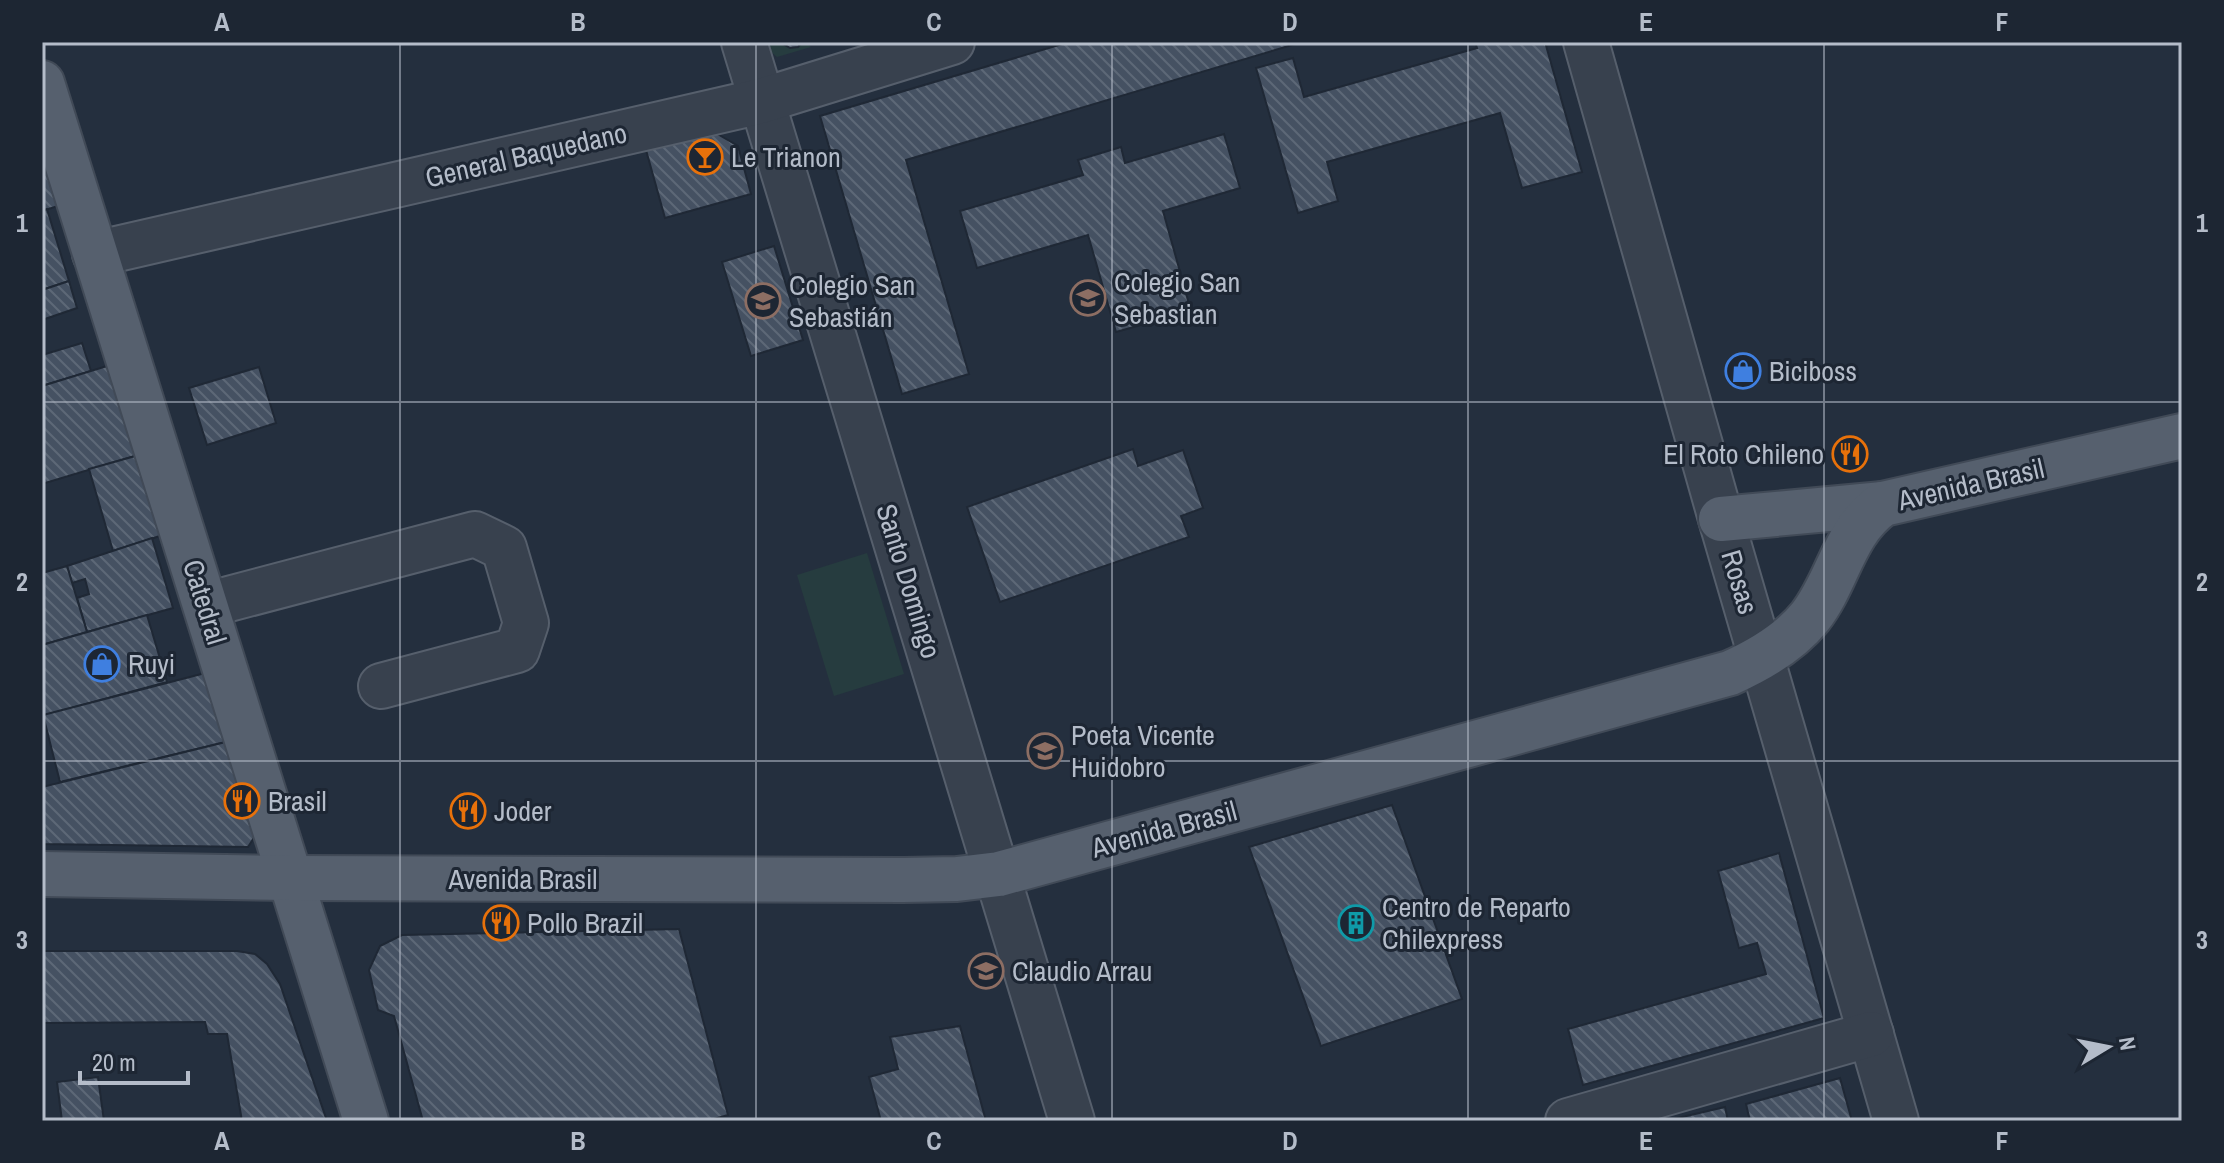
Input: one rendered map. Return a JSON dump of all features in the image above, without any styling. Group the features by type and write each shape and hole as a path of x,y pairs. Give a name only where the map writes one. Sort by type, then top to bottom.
{"main road":[{"name":"Catedral","path":"42,83 366,1121"},
{"name":"Avenida Brasil","path":"42,874 903,880 999,874 1730,673 1763,658 1800,628 1811,615 1859,525 1883,504 2182,436"},
{"path":"1721,519 1883,504"}],"street":[{"name":"Santo Domingo","path":"744,42 1072,1121"},
{"name":"General Baquedano","path":"95,254 761,101 952,42"},
{"name":"Rosas","path":"1586,42 1896,1121"},
{"path":"206,605 475,534 504,548 526,623 517,650 381,686"},
{"path":"1568,1121 1871,1034"}],"green space":[{"path":"759,42 780,42 790,48 805,42 811,47 777,57"},
{"path":"867,553 904,674 834,696 797,575"}],"building":[{"path":"780,42 802,42 798,47 790,48"},
{"path":"1069,42 1302,42 906,160 969,374 902,394 820,116"},
{"path":"1475,42 1545,42 1582,172 1522,188 1500,113 1327,162 1338,201 1298,213 1256,68 1293,58 1304,97 1477,48"},
{"path":"42,114 71,202 42,211"},
{"path":"714,132 738,146 751,194 665,218 646,150"},
{"path":"1224,134 1240,188 1163,211 1191,311 1116,332 1088,235 977,268 960,211 1083,175 1078,160 1121,147 1125,163"},
{"path":"47,209 69,281 42,290 42,211"},
{"name":"Colegio San Sebastián","path":"774,246 803,340 751,356 722,262"},
{"path":"69,281 77,308 42,320 42,290"},
{"path":"82,343 91,371 42,386 42,355"},
{"path":"120,362 148,452 42,484 42,386"},
{"path":"259,367 276,423 207,445 189,388"},
{"path":"1133,449 1138,466 1183,450 1203,508 1181,516 1189,537 1000,602 967,507"},
{"path":"139,455 163,535 113,551 89,469"},
{"path":"152,538 173,608 87,632 77,598 89,594 85,579 72,583 67,566"},
{"path":"67,566 87,632 42,645 42,573"},
{"name":"Ruyi","path":"147,615 167,682 42,716 42,645"},
{"path":"213,671 234,740 60,782 43,715"},
{"path":"234,740 261,827 248,847 42,844 42,787"},
{"name":"Centro de Reparto Chilexpress","path":"1392,805 1462,999 1321,1046 1249,847"},
{"path":"1779,853 1824,1018 1583,1085 1568,1029 1766,974 1757,943 1739,948 1718,871"},
{"path":"679,929 728,1115 707,1121 423,1121 394,1016 378,1010 369,970 380,946 402,935"},
{"path":"42,951 237,951 255,954 267,964 280,984 327,1121 242,1121 227,1034 208,1034 205,1022 42,1023"},
{"path":"960,1026 986,1121 881,1121 869,1077 898,1069 890,1037"},
{"path":"98,1077 104,1121 62,1121 57,1082"},
{"path":"1840,1078 1852,1121 1750,1121 1746,1104"},
{"path":"1725,1107 1728,1121 1665,1121"}],"place":[{"name":"Le Trianon","path":"705,157"},
{"name":"Colegio San Sebastian","path":"1088,298"},
{"name":"Colegio San Sebastián","path":"763,301"},
{"name":"Biciboss","path":"1743,371"},
{"name":"El Roto Chileno","path":"1850,454"},
{"name":"Ruyi","path":"102,664"},
{"name":"Poeta Vicente Huidobro","path":"1045,751"},
{"name":"Brasil","path":"242,801"},
{"name":"Joder","path":"468,811"},
{"name":"Pollo Brazil","path":"501,923"},
{"name":"Centro de Reparto Chilexpress","path":"1356,923"},
{"name":"Claudio Arrau","path":"986,971"}]}
